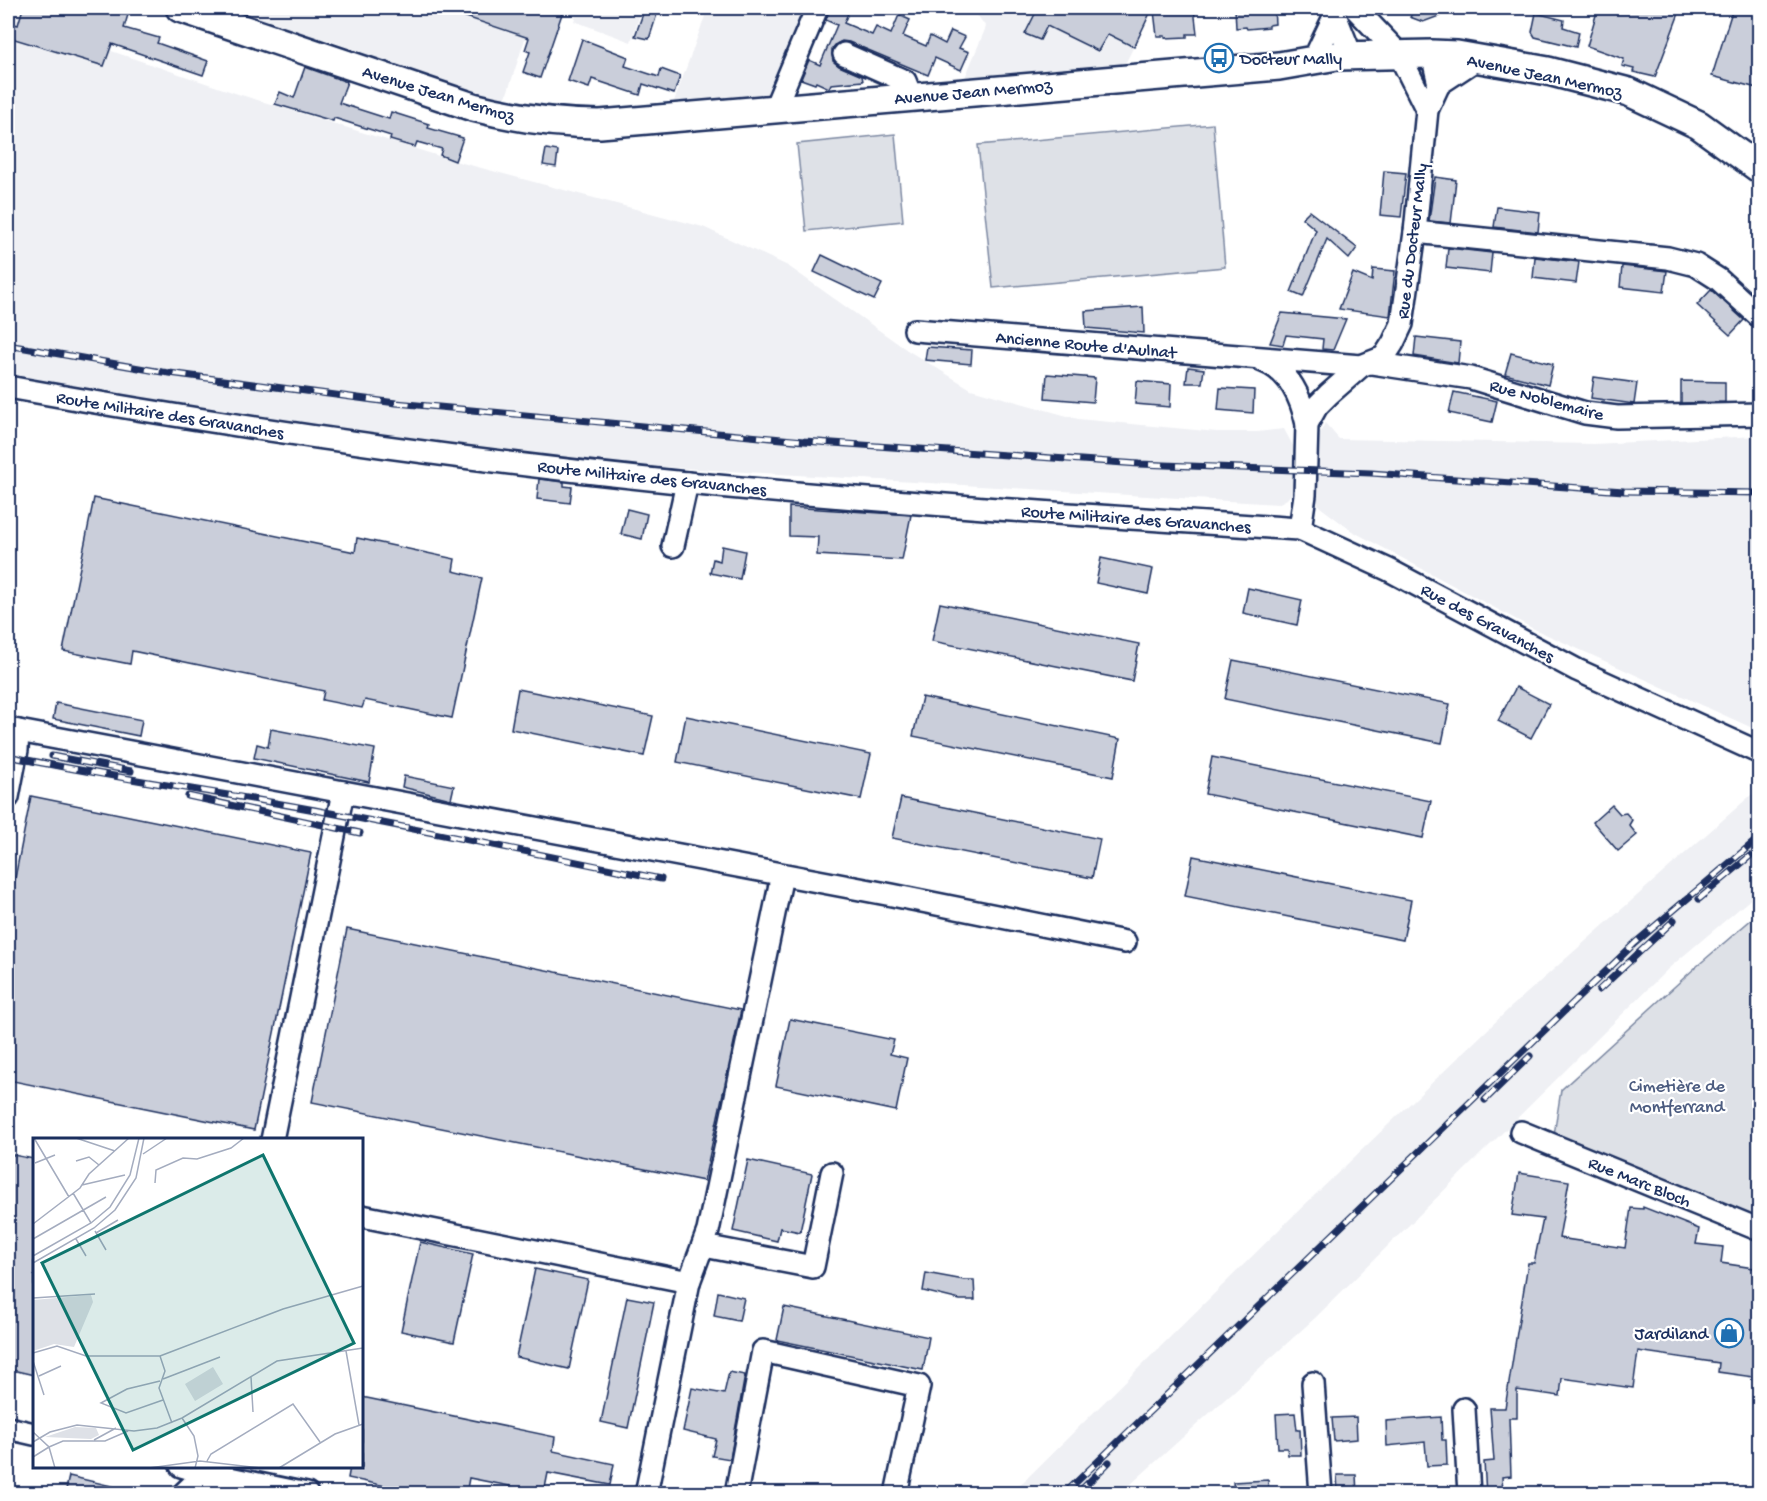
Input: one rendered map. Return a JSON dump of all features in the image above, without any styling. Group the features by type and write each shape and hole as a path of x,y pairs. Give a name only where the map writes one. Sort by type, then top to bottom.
{"main road":[{"name":"Avenue Jean Mermoz","path":"180,8 473,107 515,117 561,124 600,124 1279,66 1351,55 1432,54 1548,71 1629,92 1699,125 1760,168"},
{"path":"1699,125 1760,147"}],"street":[{"path":"775,108 817,8"},
{"path":"1354,8 1399,54 1427,110"},
{"path":"1335,11 1351,55"},
{"path":"1313,61 1335,11"},
{"path":"844,54 905,81 911,96"},
{"path":"1432,54 1438,84 1477,59"},
{"name":"Rue du Docteur Mally","path":"1306,431 1317,406 1367,365 1384,357 1394,343 1402,324 1415,232 1427,110 1438,84"},
{"path":"1415,232 1668,258 1696,265 1718,279 1760,317"},
{"name":"Ancienne Route d'Aulnat","path":"915,330 1367,365"},
{"name":"Ancienne Route d'Aulnat","path":"1257,358 1273,365 1285,375 1304,410 1306,431"},
{"name":"Rue Noblemaire","path":"1367,365 1472,378 1585,413 1606,416 1760,414"},
{"name":"Route Militaire des Gravanches","path":"8,387 353,443 687,483 1300,529"},
{"path":"1300,529 1305,495 1306,431"},
{"path":"672,546 687,483"},
{"name":"Rue des Gravanches","path":"1300,529 1389,570 1577,670 1760,753"},
{"path":"8,797 17,750 13,730 782,874 1125,942"},
{"path":"272,1138 343,792"},
{"path":"646,1494 690,1282 708,1231 782,874"},
{"name":"Rue Marc Bloch","path":"1521,1132 1760,1230"},
{"path":"704,1246 813,1267 832,1173"},
{"path":"363,1216 690,1282"},
{"path":"736,1494 764,1351 919,1386 896,1494"},
{"path":"1313,1383 1321,1494"},
{"path":"1464,1409 1469,1494"},
{"path":"8,1428 33,1434"},
{"path":"183,1468 207,1478 307,1494"},
{"path":"183,1494 207,1478"}],"shaded area":[{"path":"221,8 535,8 504,103 325,39 310,37"},
{"path":"578,8 642,8 631,42 574,21"},
{"path":"708,8 817,8 781,94 673,104"},
{"path":"972,8 1153,8 1125,64 964,80 986,27"},
{"path":"8,10 70,37 238,94 455,161 703,227 788,266 907,350 971,389 1078,419 1217,432 1284,429 1299,457 1299,477 1294,491 1278,504 647,466 524,453 242,414 8,375"},
{"path":"1325,423 1339,439 1593,444 1759,436 1759,731 1532,628 1352,531 1320,507 1311,491 1313,447"},
{"path":"1759,788 1759,892 1669,968 1315,1318 1121,1493 1012,1493 1293,1216 1510,1008"}],"green space":[{"path":"1213,124 1225,267 993,288 978,145"},
{"path":"895,134 903,221 806,231 797,144"},
{"name":"Cimetière de Montferrand","path":"1759,913 1759,1219 1554,1135 1561,1090"}],"building":[{"path":"23,8 97,8 109,12 110,8 130,8 124,28 159,38 157,43 208,61 203,75 112,44 104,66 8,37 8,22 18,25"},
{"path":"445,8 564,8 540,78 523,72 530,52 525,50 529,38 445,10"},
{"path":"645,8 659,8 649,39 635,36"},
{"path":"830,8 850,8 844,23 872,35 876,27 891,34 899,15 910,20 903,36 926,46 930,36 945,44 951,31 965,37 959,48 969,52 961,70 935,58 928,75 842,41 832,49 833,61 862,76 863,81 831,84 829,88 816,82 815,84 801,79 809,60 820,65 837,25 826,20"},
{"path":"1038,8 1150,8 1148,11 1151,11 1134,47 1108,34 1098,51 1047,26 1040,40 1025,34"},
{"path":"1194,8 1197,34 1187,34 1187,37 1157,36 1154,11"},
{"path":"1235,8 1274,8 1275,24 1269,27 1236,28"},
{"path":"1415,8 1458,9 1423,22 1410,17"},
{"path":"1598,8 1681,8 1655,77 1633,72 1634,69 1622,66 1624,59 1587,46"},
{"path":"1733,8 1760,10 1760,81 1757,88 1712,76"},
{"path":"1536,13 1564,20 1563,27 1579,32 1576,47 1535,37 1532,32"},
{"path":"582,39 628,57 625,66 659,77 661,69 680,76 674,94 643,84 640,95 592,79 589,88 568,81"},
{"path":"305,67 347,82 339,103 389,119 391,112 429,124 428,128 463,138 455,161 440,155 442,149 417,142 415,147 407,145 390,140 391,136 334,118 333,121 275,104 280,92 294,98"},
{"path":"546,149 558,151 556,167 543,165"},
{"path":"1384,171 1406,173 1401,217 1380,215"},
{"path":"1435,177 1456,180 1451,223 1429,221"},
{"path":"1497,207 1540,212 1538,232 1494,227"},
{"path":"1309,211 1357,248 1349,259 1327,239 1303,297 1291,292 1316,230 1302,218"},
{"path":"1448,248 1492,253 1490,273 1446,268"},
{"path":"822,255 882,284 874,300 814,272"},
{"path":"1535,257 1579,262 1576,283 1533,278"},
{"path":"1622,266 1667,271 1664,292 1620,287"},
{"path":"1373,269 1395,271 1390,316 1339,309 1353,273 1372,281"},
{"path":"1711,290 1744,320 1730,335 1697,305"},
{"path":"1143,307 1144,333 1086,328 1085,311"},
{"path":"1282,313 1346,319 1333,350 1322,349 1323,339 1286,335 1283,345 1270,343"},
{"path":"1416,337 1460,342 1458,363 1414,356"},
{"path":"927,347 972,350 971,364 925,360"},
{"path":"1511,353 1553,364 1548,385 1505,374"},
{"path":"1188,367 1204,369 1202,383 1186,383"},
{"path":"1047,374 1095,378 1093,402 1045,398"},
{"path":"1594,377 1637,383 1634,404 1591,398"},
{"path":"1137,381 1171,384 1170,407 1135,404"},
{"path":"1681,381 1725,382 1725,402 1681,403"},
{"path":"1220,388 1254,390 1253,413 1218,410"},
{"path":"1454,392 1497,401 1492,422 1449,413"},
{"path":"539,479 564,482 564,486 572,487 570,503 537,499"},
{"path":"94,498 355,552 357,538 455,559 453,571 482,578 452,718 365,700 362,708 322,700 324,691 132,651 130,664 63,651"},
{"path":"789,507 911,515 902,560 817,555 818,537 789,536"},
{"path":"627,509 647,514 642,539 621,534"},
{"path":"722,546 745,551 740,579 710,573 713,559 720,561"},
{"path":"1101,558 1153,569 1148,594 1096,583"},
{"path":"1248,588 1302,600 1297,625 1243,613"},
{"path":"940,603 1139,644 1132,681 932,641"},
{"path":"1233,660 1450,704 1442,743 1225,699"},
{"path":"1516,687 1549,704 1531,738 1498,721"},
{"path":"518,689 653,716 644,756 511,729"},
{"path":"922,697 1120,739 1113,777 913,736"},
{"path":"56,703 142,720 139,736 53,719"},
{"path":"686,716 871,754 861,799 677,762"},
{"path":"271,729 375,749 369,782 254,758 257,744 268,747"},
{"path":"1212,757 1431,801 1423,838 1205,794"},
{"path":"404,776 454,786 451,799 402,787"},
{"path":"31,796 311,853 254,1130 8,1080 8,914"},
{"path":"901,798 1100,839 1092,878 892,838"},
{"path":"1612,805 1620,814 1626,813 1632,820 1629,825 1637,835 1618,851 1593,822"},
{"path":"1193,856 1411,900 1403,940 1185,896"},
{"path":"347,929 741,1010 704,1181 312,1102"},
{"path":"790,1019 894,1040 890,1054 907,1058 896,1111 776,1086"},
{"path":"8,1154 33,1159 33,1375 8,1369"},
{"path":"748,1160 812,1174 800,1232 780,1228 777,1241 733,1231"},
{"path":"1519,1173 1569,1181 1559,1238 1625,1248 1631,1208 1643,1209 1643,1207 1699,1229 1696,1244 1723,1247 1721,1263 1760,1269 1760,1378 1718,1372 1719,1363 1638,1351 1633,1388 1562,1378 1560,1396 1517,1390 1517,1418 1509,1418 1511,1476 1502,1477 1503,1494 1486,1494 1484,1462 1494,1461 1490,1408 1505,1408 1528,1263 1534,1263 1543,1219 1512,1215"},
{"path":"420,1242 473,1254 454,1342 401,1331"},
{"path":"535,1269 588,1280 569,1369 516,1357"},
{"path":"926,1273 974,1280 975,1300 960,1300 923,1291"},
{"path":"718,1292 744,1298 739,1321 714,1316"},
{"path":"627,1297 654,1302 628,1428 601,1422"},
{"path":"784,1307 929,1337 923,1370 777,1340"},
{"path":"729,1372 745,1375 730,1459 712,1456 716,1439 683,1431 692,1388 724,1394"},
{"path":"363,1397 555,1437 553,1451 614,1464 610,1485 548,1473 544,1493 469,1478 466,1494 423,1494 348,1478 350,1468 363,1468"},
{"path":"1295,1413 1297,1430 1300,1430 1301,1455 1288,1455 1287,1448 1278,1448 1276,1414"},
{"path":"1356,1417 1357,1439 1334,1441 1332,1418"},
{"path":"1441,1417 1442,1440 1446,1440 1447,1465 1427,1466 1425,1442 1387,1446 1386,1421"},
{"path":"1337,1475 1356,1475 1357,1494 1338,1494"},
{"path":"69,1476 120,1488 120,1494 65,1494"},
{"path":"1268,1480 1269,1494 1234,1494 1233,1482"}],"railway":[{"path":"8,345 162,372 396,403 804,441 1139,464 1371,473 1624,491 1760,493"},
{"path":"8,756 349,816 661,879"},
{"path":"52,756 131,771"},
{"path":"188,796 360,833"},
{"path":"1064,1494 1635,943 1760,837"},
{"path":"1699,899 1750,856"},
{"path":"1599,990 1674,920"},
{"path":"1485,1100 1530,1056"},
{"path":"1077,1494 1109,1462"}],"place":[{"name":"Docteur Mally","path":"1219,58"},
{"name":"Jardiland","path":"1729,1333"}]}
